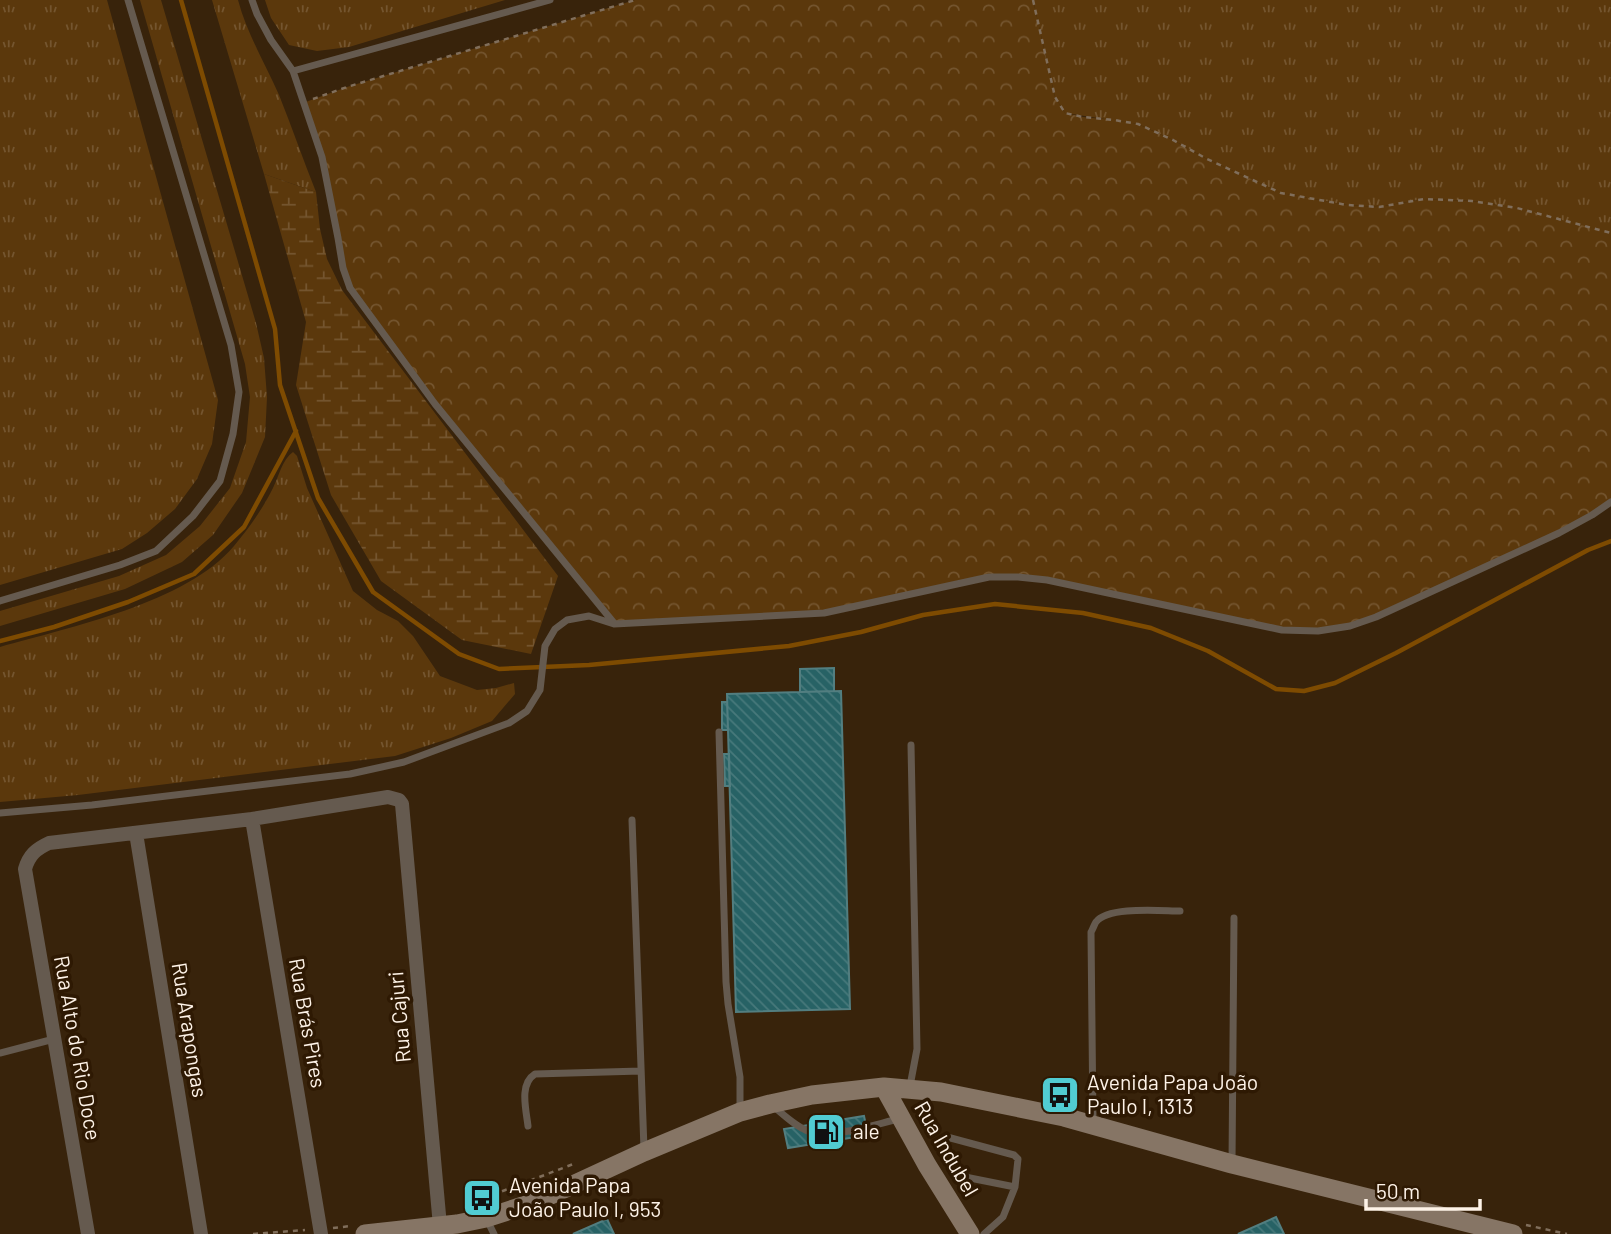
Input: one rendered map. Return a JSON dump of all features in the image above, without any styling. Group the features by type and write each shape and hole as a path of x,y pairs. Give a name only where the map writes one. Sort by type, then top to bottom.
{"main road":[{"path":"365,1234 490,1226 644,1152 740,1112 812,1095 884,1087 941,1092 1093,1124 1233,1164 1513,1234"},
{"name":"Rua Indubel","path":"884,1087 970,1234"}],"street":[{"name":"Rua Cajuri","path":"252,819 388,797 399,800 402,804 445,1228"},
{"path":"136,833 252,819"},
{"name":"Rua Brás Pires","path":"252,819 321,1234"},
{"name":"Rua Alto do Rio Doce","path":"88,1234 25,869 31,855 49,843 136,833"},
{"name":"Rua Arapongas","path":"136,833 201,1234"}],"lane":[{"path":"0,600 120,565 156,551 193,516 220,481 233,434 239,392 231,345 128,0"},
{"path":"252,0 271,40 293,71 322,157 343,268 350,288 435,404 614,624"},
{"path":"293,71 550,0"},
{"path":"0,813 92,805 349,774 404,762 509,723 527,711 540,690 545,646 555,629 567,620 589,617 614,624 824,613 989,577 1017,577 1047,580 1282,630 1318,631 1350,626 1376,617 1559,533 1611,502"},
{"path":"719,732 727,1004 740,1077 740,1112"},
{"path":"909,1088 917,1049 911,745"},
{"path":"632,820 644,1152"},
{"path":"1093,1124 1091,932 1096,922 1117,912 1180,911"},
{"path":"1233,1164 1234,918"},
{"path":"0,1053 54,1039"},
{"path":"528,1126 525,1086 528,1078 535,1074 641,1071"},
{"path":"769,1104 810,1132 846,1131 902,1118"},
{"path":"947,1137 1017,1158 1015,1187 1003,1217 984,1234"},
{"path":"965,1177 1015,1187"}],"path":[{"path":"303,103 346,87 635,0"},
{"path":"1033,0 1055,97 1065,113 1138,124 1207,159 1282,192 1347,205 1379,207 1424,199 1472,201 1517,208 1611,233"}],"green space":[{"path":"0,0 107,0 218,400 212,444 197,479 175,509 147,533 122,549 0,585"},
{"path":"140,0 161,0 256,323 264,358 267,397 265,437 242,493 213,535 182,562 125,589 0,626 0,611 119,576 166,555 200,526 230,488 246,442 250,397 245,364"},
{"path":"212,0 238,0 251,37 279,95 316,192 264,174"},
{"path":"265,0 505,0 349,47 317,51 289,45 271,18"},
{"path":"635,0 1033,0 1055,97 1065,113 1138,124 1282,193 1347,205 1379,207 1424,199 1472,201 1517,208 1611,233 1611,502 1592,515 1360,622 1299,631 1047,580 989,577 824,613 614,624 435,404 350,288 322,157 303,103 347,87"},
{"path":"1033,0 1611,0 1611,234 1503,206 1472,201 1424,199 1379,207 1347,205 1281,193 1138,124 1065,113 1055,97"},
{"path":"264,174 316,192 327,259 342,290 558,576 531,654 462,640 381,581 331,495 296,385 306,322"},
{"path":"293,452 353,591 377,610 398,621 413,636 440,676 477,690 514,683 515,694 492,721 395,756 0,802 0,647 92,621 157,598 213,566 234,546 255,518 273,488 283,464"}],"building":[{"path":"834,668 834,691 800,692 800,669"},
{"path":"841,691 850,1009 736,1012 727,694"},
{"path":"722,702 727,702 728,730 722,730"},
{"path":"724,754 729,754 730,786 725,786"},
{"name":"ale","path":"864,1116 868,1135 788,1148 784,1129"},
{"path":"1276,1217 1284,1234 1238,1234"},
{"path":"607,1219 614,1234 573,1234"}],"waterway":[{"path":"181,0 275,329 280,385 318,498 373,592 459,654 499,669 589,665 789,646 861,632 923,615 995,604 1083,613 1151,628 1208,651 1276,689 1304,691 1335,683 1588,550 1611,541"},
{"path":"0,641 54,627 128,602 194,574 244,527 296,431"}],"place":[{"name":"Avenida Papa João Paulo I, 1313","path":"1060,1095"},
{"name":"ale","path":"826,1132"},
{"name":"Avenida Papa João Paulo I, 953","path":"482,1198"}]}
